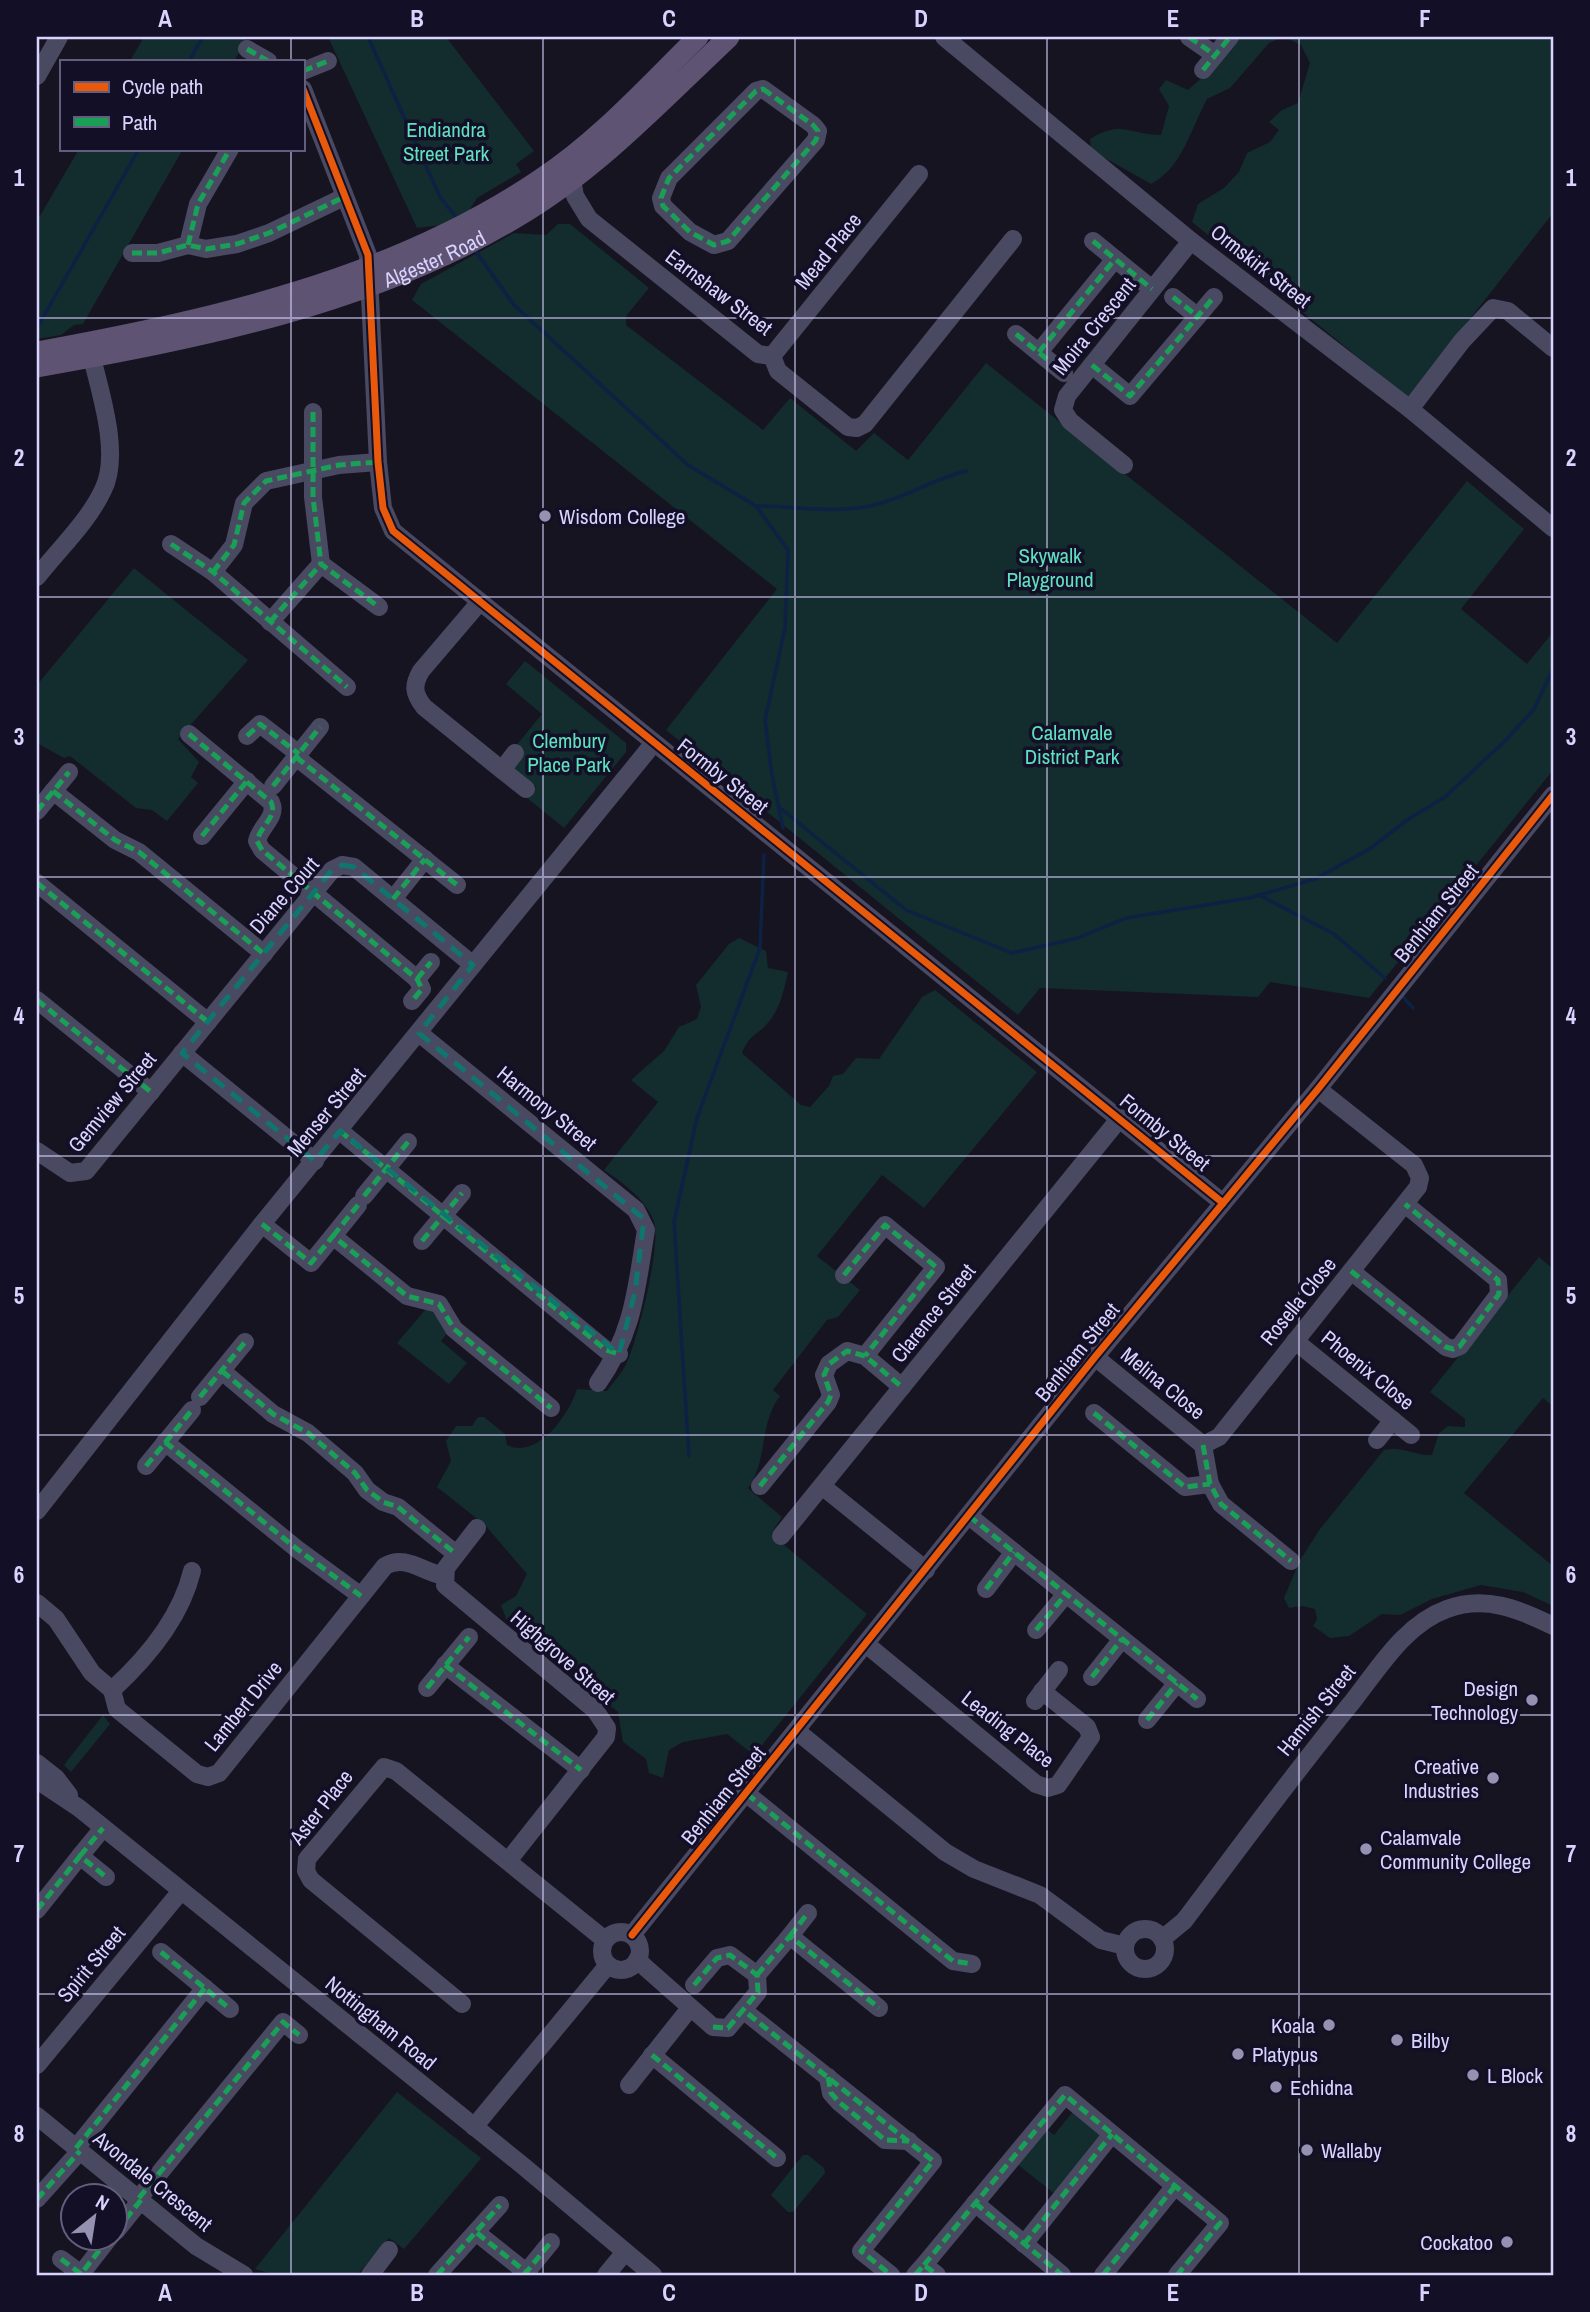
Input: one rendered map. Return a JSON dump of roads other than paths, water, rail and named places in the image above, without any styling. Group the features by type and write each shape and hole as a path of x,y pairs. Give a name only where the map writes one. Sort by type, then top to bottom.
{"main road":[{"name":"Algester Road","path":"370,278 540,180 606,128 698,37"},
{"name":"Algester Road","path":"38,357 263,318 370,278 438,261 517,218 572,179 622,140 729,37"}],"street":[{"path":"39,66 59,37"},
{"name":"Ormskirk Street","path":"944,37 1191,241 1410,409 1553,528"},
{"path":"1189,37 1215,55"},
{"path":"1203,70 1230,37"},
{"path":"247,49 266,60"},
{"path":"304,71 328,61"},
{"path":"768,90 813,125 818,131 816,140 728,241 714,245 702,240 663,206 663,188 669,178 756,91 768,90"},
{"name":"Formby Street","path":"304,91 367,250 378,462 383,508 393,531 653,744 881,923 1223,1203"},
{"path":"188,245 198,204 229,150"},
{"name":"Mead Place","path":"772,356 919,174"},
{"name":"Earnshaw Street","path":"572,179 575,196 589,219 758,354 772,356 778,371 842,424 857,428 865,424 1013,239"},
{"path":"547,196 589,219"},
{"path":"132,253 158,253 188,245 206,249 237,243 269,233 344,197"},
{"path":"1093,241 1152,289"},
{"name":"Moira Crescent","path":"1124,465 1070,421 1063,410 1067,396 1191,241"},
{"path":"1039,352 1115,260"},
{"path":"1092,365 1130,396 1214,297"},
{"path":"1173,298 1198,316"},
{"path":"1410,409 1462,341 1493,308 1508,311 1553,348"},
{"path":"1016,334 1064,373"},
{"path":"37,577 104,489 111,465 110,442 90,350"},
{"path":"313,412 313,497 321,564 379,607"},
{"path":"213,572 234,545 244,503 266,481 314,470 378,462"},
{"path":"171,544 213,572 347,687"},
{"path":"270,622 321,564"},
{"path":"479,603 421,671 415,682 415,695 424,707 526,789"},
{"path":"247,736 260,724 457,885"},
{"path":"273,786 320,727"},
{"path":"189,734 271,802 274,808 257,841 262,850 417,979 422,989 412,1002"},
{"name":"Menser Street","path":"37,1511 262,1224 653,744"},
{"path":"502,769 515,753"},
{"path":"37,811 69,772"},
{"path":"202,836 247,781"},
{"path":"53,791 115,840 139,852 264,954"},
{"name":"Benhiam Street","path":"632,1935 867,1646 1095,1357 1318,1088 1553,795"},
{"path":"393,899 425,859"},
{"name":"Diane Court","path":"182,1054 332,870 342,865 354,867 473,965"},
{"path":"37,883 208,1022"},
{"path":"417,979 431,962"},
{"path":"37,1000 151,1092"},
{"name":"Harmony Street","path":"419,1033 644,1219 646,1230 629,1325 618,1354"},
{"path":"182,1054 315,1161"},
{"name":"Gemview Street","path":"37,1151 70,1172 86,1171 182,1054"},
{"name":"Rosella Close","path":"1203,1445 1219,1437 1418,1187 1420,1178 1414,1165 1318,1088"},
{"name":"Clarence Street","path":"781,1536 1120,1118"},
{"path":"340,1131 606,1349 618,1354 598,1383"},
{"path":"262,1224 311,1263 408,1142"},
{"path":"422,1241 462,1193"},
{"path":"1352,1271 1446,1347 1452,1349 1460,1346 1499,1294 1501,1286 1498,1280 1405,1204"},
{"path":"844,1275 885,1225 936,1267 864,1356"},
{"path":"333,1236 407,1296 439,1304 454,1329 551,1408"},
{"name":"Phoenix Close","path":"1295,1341 1411,1435"},
{"path":"146,1466 245,1342"},
{"path":"760,1486 828,1402 831,1395 824,1375 829,1364 847,1351 864,1356 902,1387"},
{"name":"Melina Close","path":"1095,1357 1203,1445"},
{"path":"222,1371 273,1414 308,1433 355,1473 366,1490 383,1502 398,1507 456,1554"},
{"path":"1094,1413 1185,1487 1210,1484"},
{"path":"1377,1440 1393,1420"},
{"path":"165,1442 296,1549 360,1596 385,1566 395,1560 407,1561 424,1571 444,1576 456,1554 477,1528"},
{"path":"1203,1445 1210,1484 1221,1504 1291,1561"},
{"path":"822,1486 926,1570"},
{"path":"969,1516 1197,1699"},
{"path":"986,1589 1014,1552"},
{"path":"112,1690 129,1675 177,1613 192,1571"},
{"name":"Highgrove Street","path":"444,1576 445,1585 451,1593 603,1719 606,1737 508,1861"},
{"path":"1036,1630 1066,1594"},
{"name":"Lambert Drive","path":"37,1603 56,1619 92,1673 112,1690 117,1709 197,1774 208,1777 219,1773 360,1596"},
{"name":"Hamish Street","path":"1162,1939 1184,1921 1303,1761 1402,1641 1423,1621 1459,1605 1485,1603 1511,1606 1553,1626"},
{"path":"427,1688 469,1637"},
{"path":"1092,1677 1122,1639"},
{"name":"Leading Place","path":"867,1646 1036,1784 1048,1788 1058,1785 1091,1737 1087,1727 1038,1696 1059,1670"},
{"path":"445,1665 581,1770"},
{"path":"1147,1720 1177,1683"},
{"path":"798,1732 945,1852 974,1868 1040,1895 1101,1940 1125,1946"},
{"name":"Nottingham Road","path":"37,1763 56,1779 79,1808"},
{"name":"Aster Place","path":"462,2004 311,1880 306,1871 307,1859 384,1767 396,1771 605,1940"},
{"name":"Nottingham Road","path":"37,1780 79,1808 653,2275"},
{"path":"747,1794 953,1961 972,1964"},
{"path":"37,1910 103,1828"},
{"path":"80,1856 106,1877"},
{"name":"Spirit Street","path":"37,2065 181,1891"},
{"path":"638,1960 713,2027 728,2028 758,1992 757,1975 808,1913"},
{"path":"1144,1930 1162,1939 1165,1949 1162,1959 1147,1969 1130,1963 1125,1946 1132,1934 1144,1930"},
{"path":"618,1931 632,1935 640,1950 638,1960 628,1969 608,1965 601,1950 605,1940 618,1931"},
{"path":"790,1936 879,2008"},
{"path":"160,1952 230,2009"},
{"path":"694,1985 717,1958 724,1955 730,1955 757,1975"},
{"path":"474,2127 608,1965"},
{"path":"37,2199 205,1988"},
{"path":"629,2085 690,2008"},
{"path":"743,2010 933,2161 861,2251 891,2275"},
{"path":"130,2212 283,2022 299,2035"},
{"path":"653,2055 777,2158"},
{"path":"925,2272 975,2203 1065,2095 1220,2223 1177,2275"},
{"name":"Avondale Crescent","path":"37,2116 220,2263 244,2275"},
{"path":"1024,2244 1112,2134"},
{"path":"1103,2275 1175,2186"},
{"path":"975,2203 1062,2275"},
{"path":"437,2275 500,2205"},
{"path":"477,2233 525,2274 551,2242"},
{"path":"370,2275 389,2250"},
{"path":"61,2259 81,2274 98,2252"},
{"path":"606,2275 625,2252"}],"waterway":[{"path":"190,60 203,37"},
{"path":"368,37 440,197 455,216"},
{"path":"37,328 138,150"},
{"path":"477,253 514,305 688,465 756,506 788,550 785,628 765,720 772,775 783,828"},
{"path":"756,506 824,509 864,507 966,471"},
{"path":"780,808 906,910 1012,953 1078,938 1126,918 1249,898 1315,879 1371,848 1407,820 1445,797 1506,740 1534,709 1553,669"},
{"path":"689,1456 674,1222 697,1118 760,948 764,855"},
{"path":"1259,895 1334,934 1385,978"},
{"path":"1403,997 1413,1008"}],"place":[{"name":"Wisdom College","path":"545,516"},
{"name":"Design Technology","path":"1532,1700"},
{"name":"Creative Industries","path":"1493,1778"},
{"name":"Calamvale Community College","path":"1366,1849"},
{"name":"Koala","path":"1329,2025"},
{"name":"Bilby","path":"1397,2040"},
{"name":"Platypus","path":"1238,2054"},
{"name":"L Block","path":"1473,2075"},
{"name":"Echidna","path":"1276,2087"},
{"name":"Wallaby","path":"1307,2150"},
{"name":"Cockatoo","path":"1507,2242"}],"park label":[{"name":"Endiandra Street Park","path":"446,141"},
{"name":"Skywalk Playground","path":"1050,567"},
{"name":"Calamvale District Park","path":"1072,744"},
{"name":"Clembury Place Park","path":"569,752"}]}
